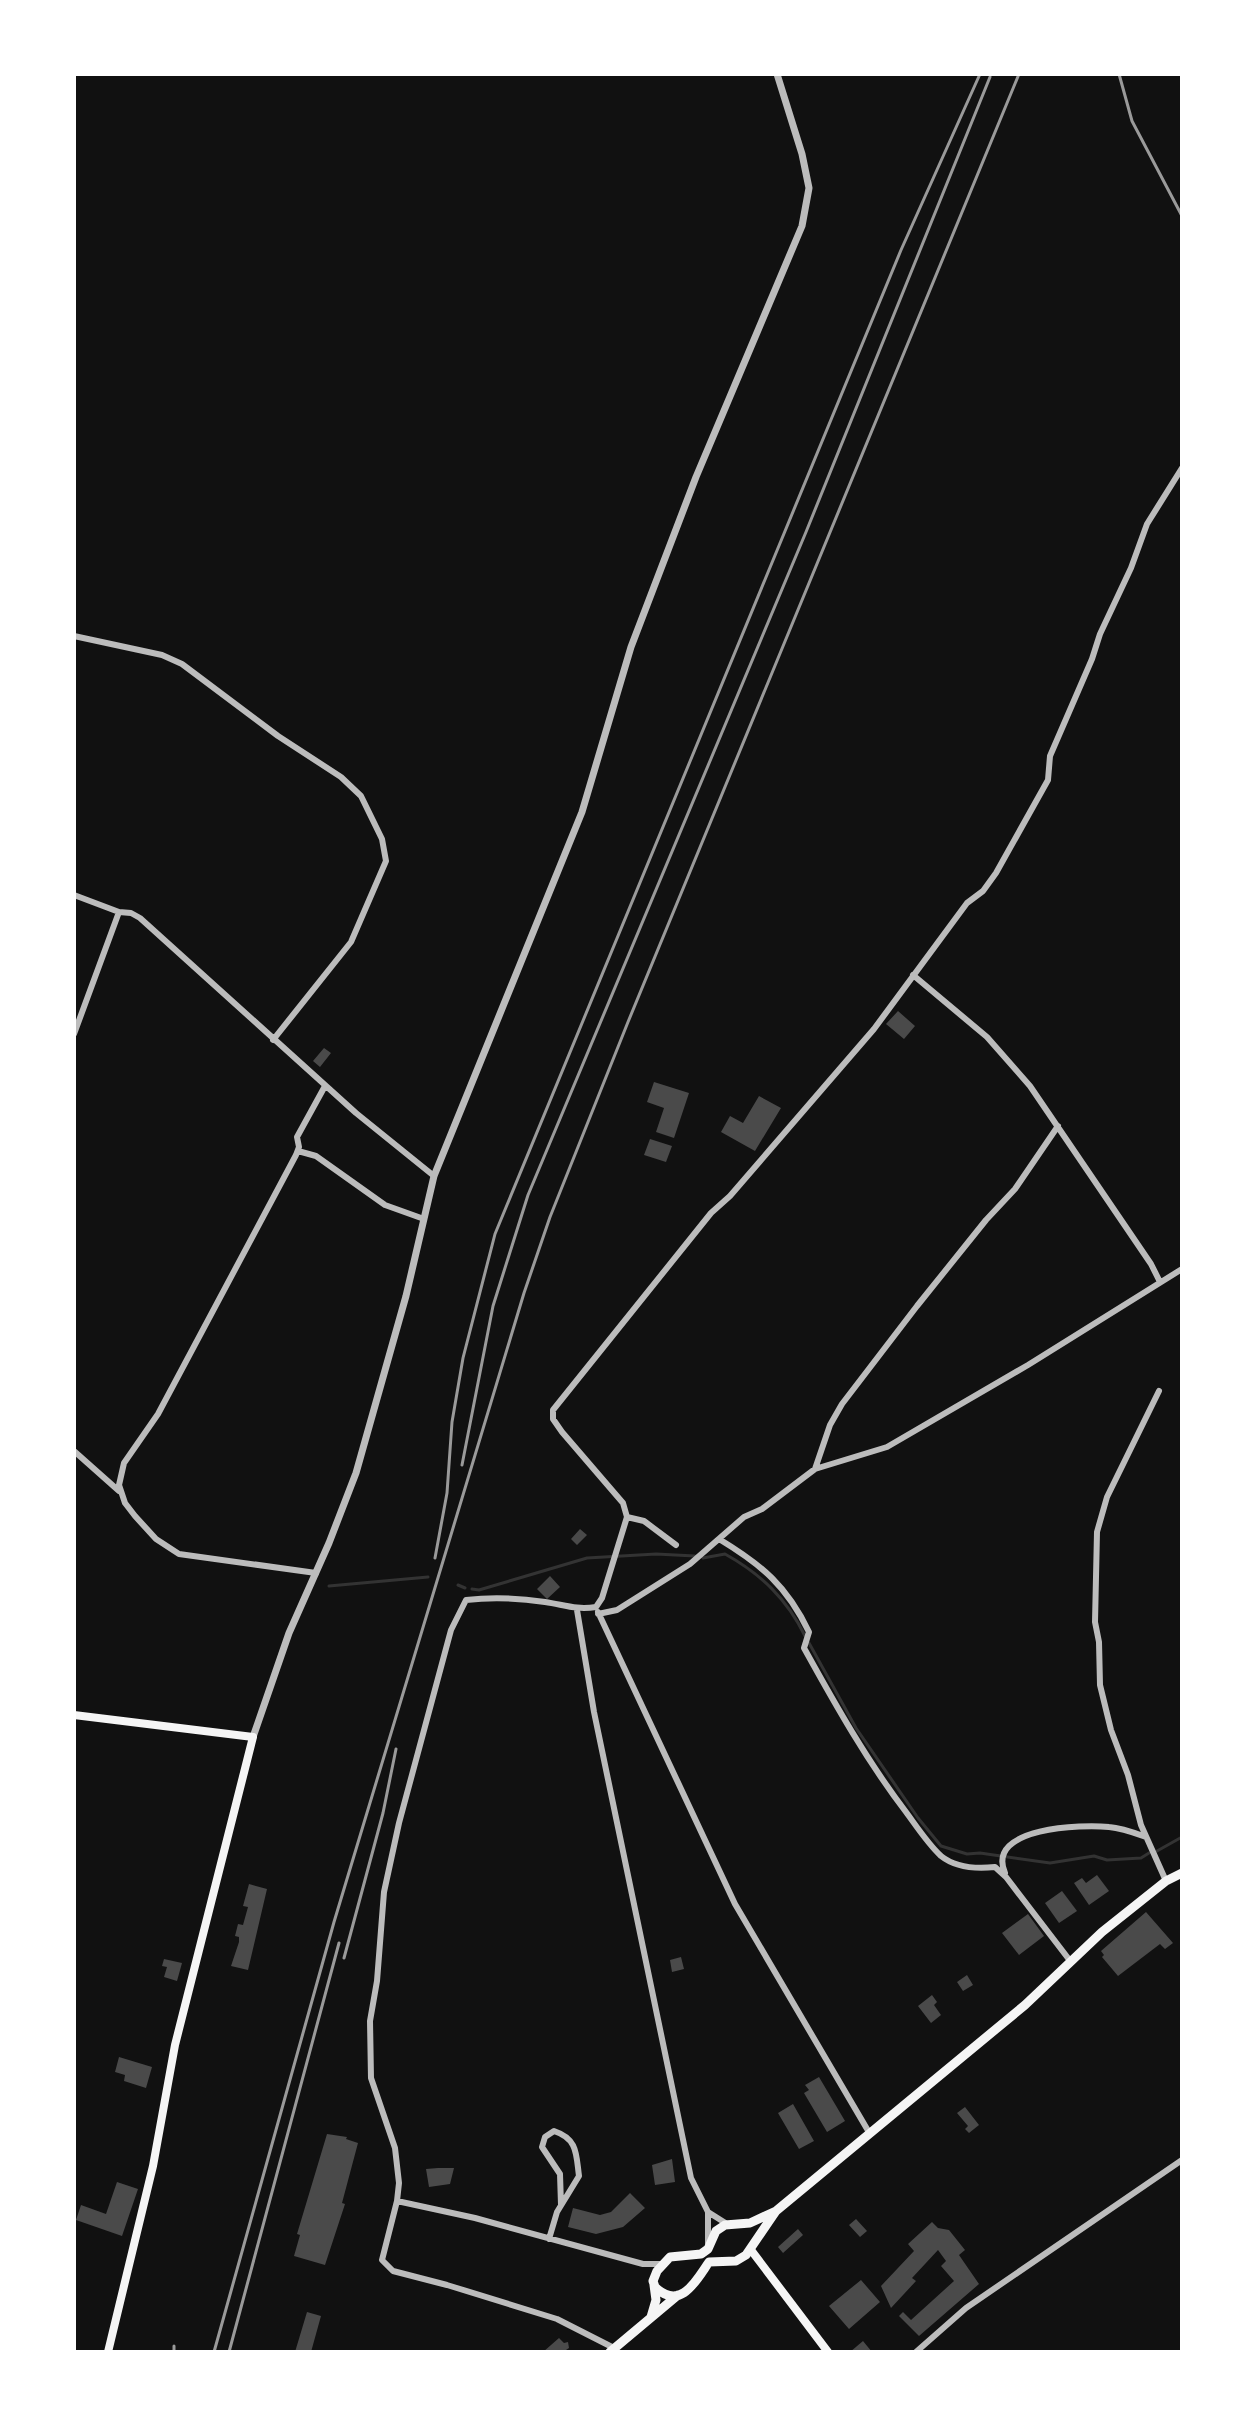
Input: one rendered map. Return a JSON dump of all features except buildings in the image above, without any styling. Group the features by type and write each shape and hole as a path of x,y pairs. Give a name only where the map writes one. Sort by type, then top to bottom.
{"main road":[{"path":"74,1715 253,1737 175,2045 153,2166 108,2352"},
{"path":"650,2318 661,2264 674,2256 702,2254 716,2231 727,2224 750,2223 776,2211 1025,2005 1102,1932 1166,1881 1182,1873"},
{"path":"612,2350 679,2294 694,2286 709,2262 736,2261 751,2250 776,2211"},
{"path":"750,2223 756,2226 759,2235"},
{"path":"751,2250 828,2352"},
{"path":"656,2285 679,2294"}],"street":[{"path":"253,1737 289,1633 337,1525 356,1473 406,1296 434,1176 582,812 631,647 696,477 802,226 809,188 802,154 777,74"},
{"path":"870,2134 735,1904 597,1610 627,1517 615,1491 553,1419 553,1410 711,1213 735,1190 874,1029 967,903 990,882 1048,780 1050,756 1147,524 1182,468"},
{"path":"74,636 162,655 182,664 278,736 341,777 361,796 382,839 386,861 351,942 273,1040"},
{"path":"74,895 140,918 325,1086 434,1176"},
{"path":"74,1034 119,912"},
{"path":"913,975 987,1037 1030,1086 1151,1264 1160,1282"},
{"path":"316,1573 179,1554 144,1526 125,1503 120,1474 124,1463 158,1414 230,1284 298,1151 297,1137 325,1086"},
{"path":"815,1469 830,1425 842,1404 986,1220 1015,1189 1058,1126"},
{"path":"298,1151 316,1156 385,1205 424,1219"},
{"path":"612,2350 557,2319 386,2267 382,2260 399,2183 395,2148 371,2078 370,2021 384,1892 402,1810 451,1630 466,1600 526,1599 570,1606 577,1610 617,1610 690,1564 744,1517 762,1509 815,1469 887,1447 1182,1269"},
{"path":"1159,1391 1107,1497 1097,1532 1095,1622 1099,1642 1100,1685 1111,1730 1146,1837 1166,1881"},
{"path":"74,1451 121,1493"},
{"path":"627,1517 644,1521 676,1545"},
{"path":"719,1539 774,1578 799,1609 809,1632 804,1648 869,1759 921,1833 943,1857 959,1865 976,1869 995,1867 1071,1962"},
{"path":"577,1610 594,1712 691,2178 708,2212 708,2248"},
{"path":"1006,1877 1004,1856 1015,1841 1052,1829 1113,1827 1146,1837"},
{"path":"549,2239 561,2205 579,2176 574,2146 566,2135 554,2131 545,2137 542,2147 560,2174 561,2205"},
{"path":"916,2352 966,2308 1182,2160"},
{"path":"397,2201 643,2264 661,2264"},
{"path":"708,2212 727,2224"},
{"path":"643,2264 656,2285"}],"waterway":[{"path":"472,1589 479,1590 587,1558 656,1554 695,1556"},
{"path":"703,1558 725,1554 750,1570 781,1599 805,1636"},
{"path":"329,1586 428,1577"},
{"path":"458,1585 465,1588"},
{"path":"809,1643 856,1728 941,1846 967,1854 1050,1863 1094,1856 1107,1860 1141,1858 1149,1853"},
{"path":"1157,1851 1182,1837"}],"railway":[{"path":"435,1558 447,1493 452,1422 463,1358 495,1234 901,250 980,74"},
{"path":"214,2352 334,1922 524,1293 550,1217 1019,74"},
{"path":"1119,74 1132,121 1182,216"},
{"path":"462,1465 493,1306 528,1195 806,532 990,77"},
{"path":"344,1958 383,1813 396,1749"},
{"path":"229,2352 339,1943"},
{"path":"174,2346 174,2352"}]}
